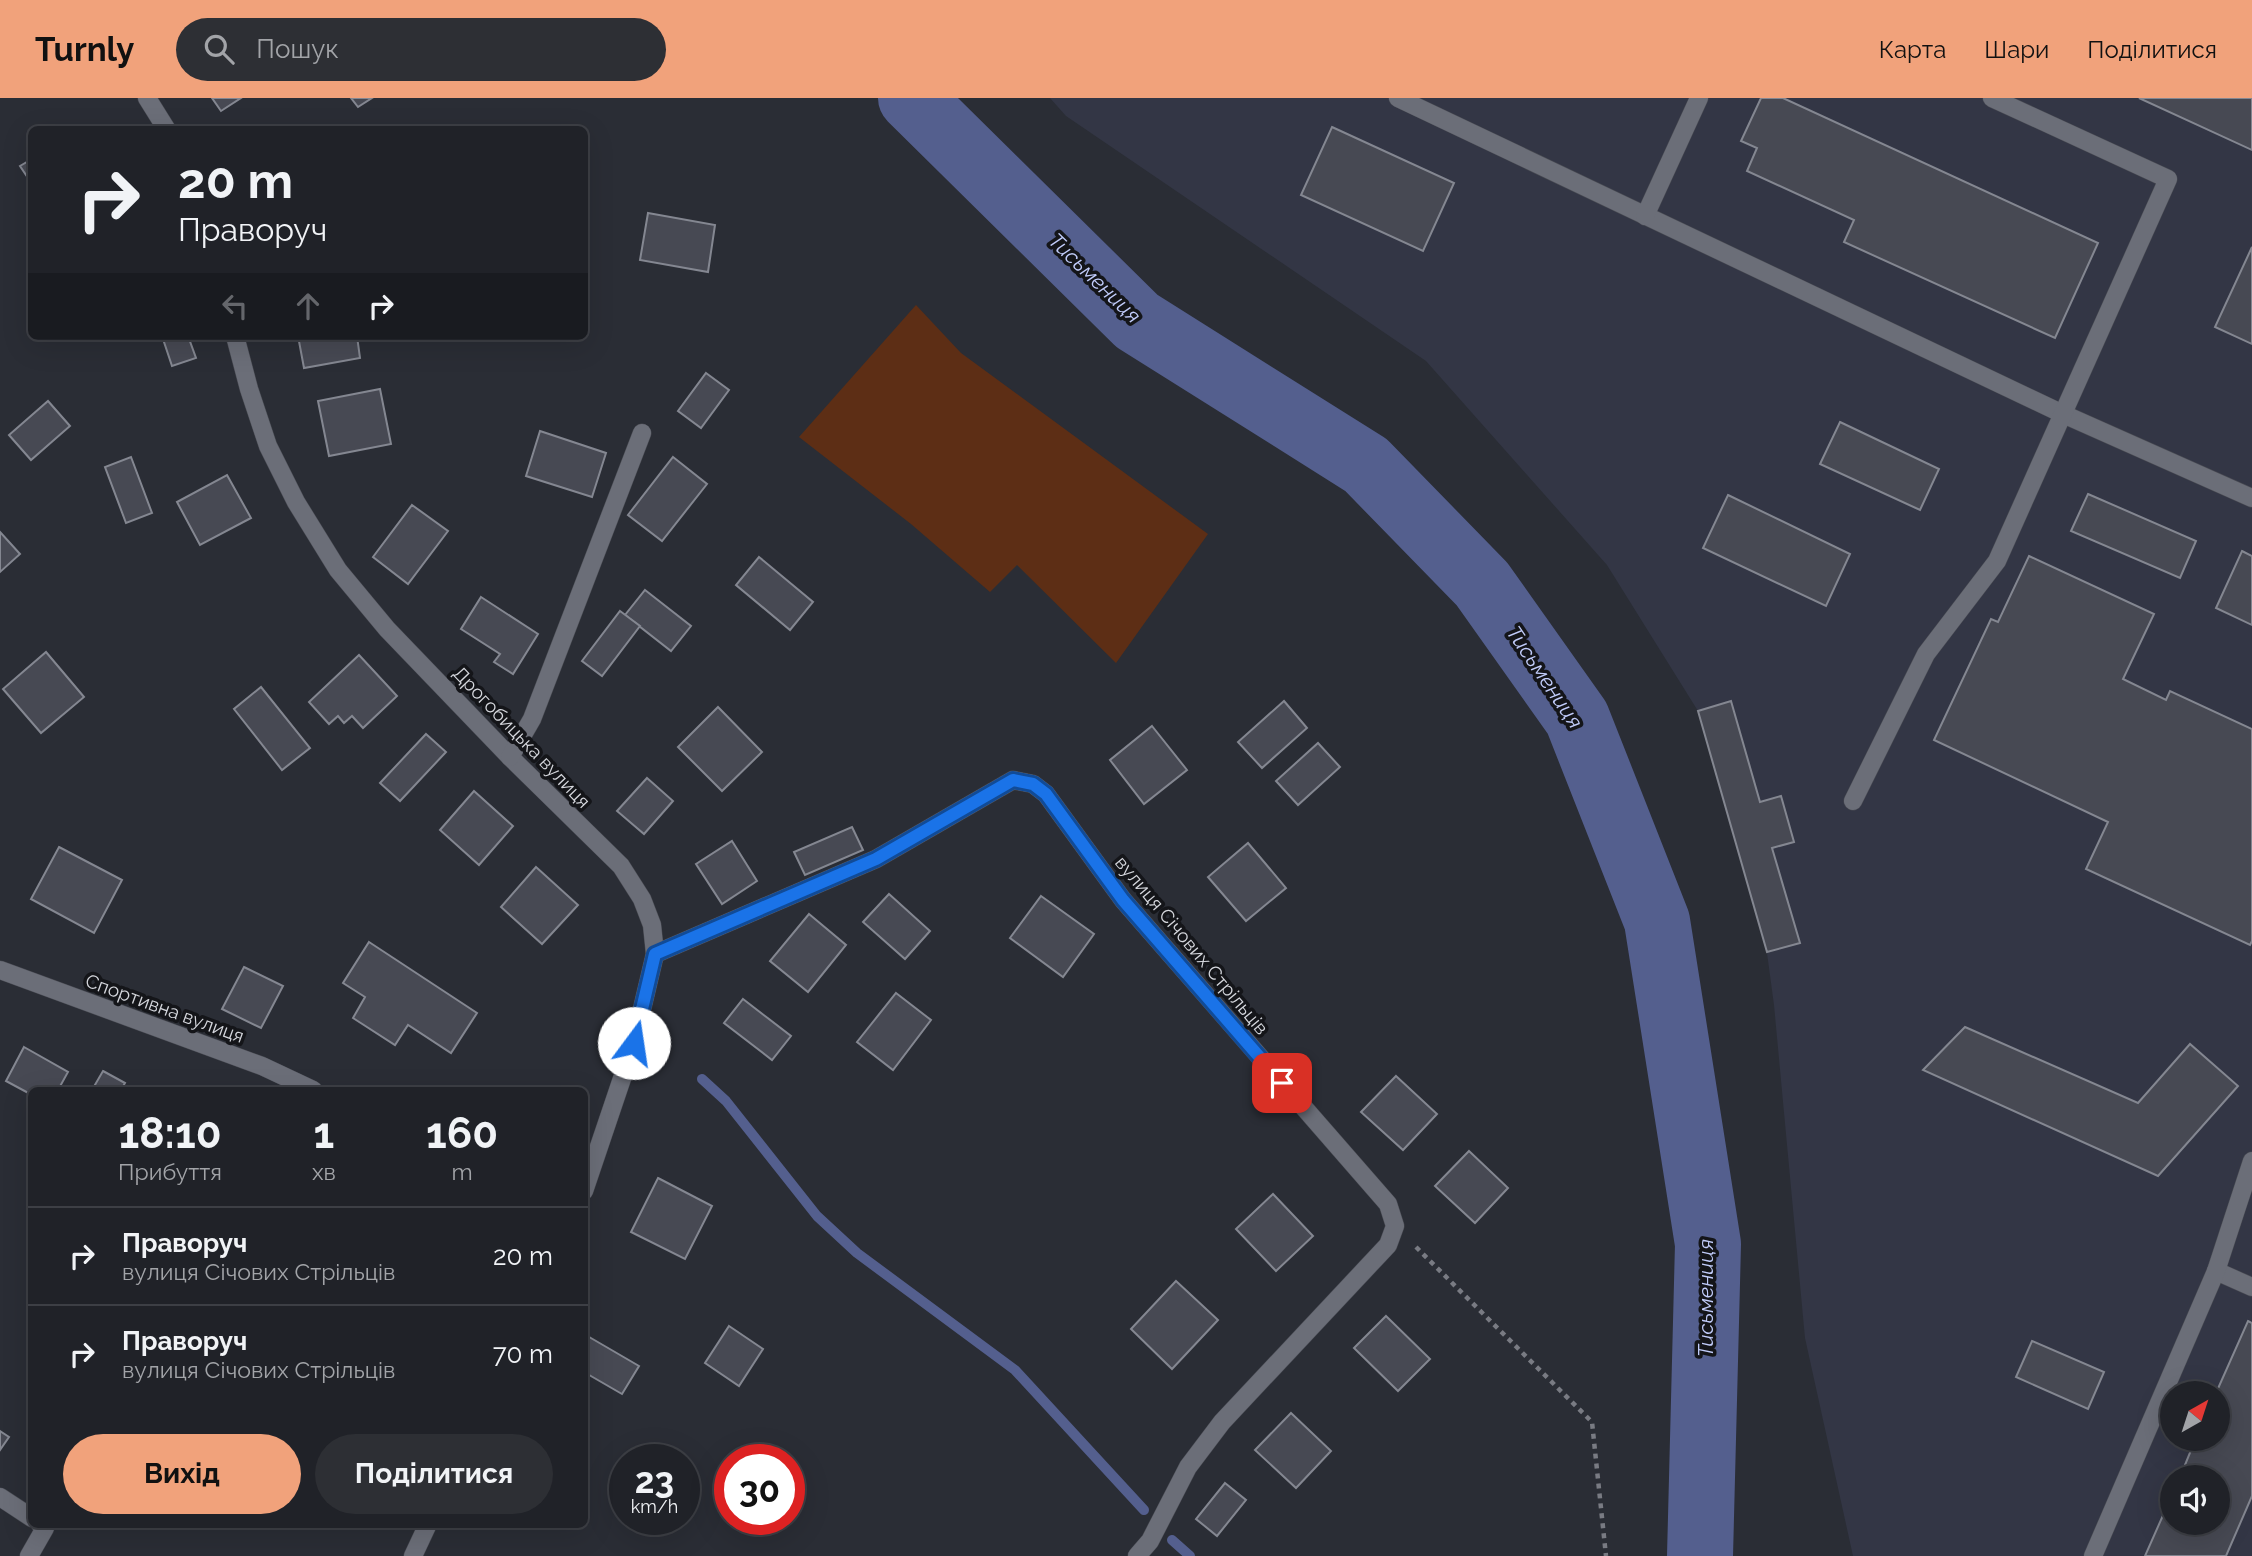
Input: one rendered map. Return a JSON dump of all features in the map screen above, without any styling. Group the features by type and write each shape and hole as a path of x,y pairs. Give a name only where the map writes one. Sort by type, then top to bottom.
{"street":[{"path":"147,98 164,126"},
{"path":"1398,98 2063,414 2252,498"},
{"path":"1645,216 1699,98"},
{"path":"1853,801 1926,654 1997,561 2168,179 1992,98"},
{"name":"Дрогобицька вулиця","path":"236,340 268,446 296,502 338,570 387,629 510,757 621,866 642,899 652,925 655,954 634,1043 588,1179"},
{"path":"510,757 532,719 642,433"},
{"name":"вулиця Січових Стрільців","path":"655,954 876,859 1013,780 1033,784 1046,794 1123,900 1388,1204 1395,1226"},
{"name":"Спортивна вулиця","path":"0,970 262,1066 307,1087"},
{"path":"2093,1556 2216,1271 2252,1161"},
{"path":"1137,1556 1150,1541 1188,1467 1222,1422 1388,1245 1395,1226"},
{"path":"2216,1271 2252,1287"},
{"path":"0,1496 28,1515"},
{"path":"29,1556 45,1528"},
{"path":"413,1556 426,1528"}],"path":[{"path":"1395,1226 1592,1422 1606,1556"}],"shaded area":[{"path":"1050,98 2252,98 2252,1556 1853,1556 1805,1338 1767,953 1698,711 1607,565 1426,361 1066,116"},
{"path":"916,305 961,353 1208,534 1116,663 1017,565 990,592 911,524 799,437"}],"building":[{"path":"212,98 241,98 221,111"},
{"path":"351,98 372,98 358,107"},
{"path":"1761,98 1783,98 2098,243 2055,338 1844,242 1854,220 1747,171 1757,148 1741,141"},
{"path":"2139,98 2252,98 2252,150"},
{"path":"1332,127 1454,183 1423,251 1301,195"},
{"path":"28,161 28,178 20,166"},
{"path":"648,213 715,225 708,272 640,260"},
{"path":"2252,247 2252,344 2215,327"},
{"path":"163,340 189,340 196,358 172,366"},
{"path":"299,340 358,340 360,358 304,368"},
{"path":"706,373 729,390 701,428 678,411"},
{"path":"380,389 391,444 329,456 318,401"},
{"path":"48,401 70,426 31,460 9,435"},
{"path":"1840,422 1939,469 1920,510 1820,464"},
{"path":"540,431 606,453 592,497 526,476"},
{"path":"131,457 152,513 126,523 105,467"},
{"path":"673,457 707,484 662,541 628,515"},
{"path":"227,475 251,518 200,545 177,502"},
{"path":"2088,494 2196,541 2180,578 2071,531"},
{"path":"1728,495 1850,554 1826,606 1703,548"},
{"path":"412,505 448,531 408,584 373,557"},
{"path":"0,532 20,554 0,572"},
{"path":"2242,551 2252,556 2252,625 2216,608"},
{"path":"2029,556 2154,614 2123,679 2166,700 2170,691 2252,729 2250,945 2086,869 2108,822 1934,740 1991,619 1998,622"},
{"path":"759,557 813,602 790,630 736,585"},
{"path":"645,590 691,626 671,651 625,615"},
{"path":"481,597 538,634 513,674 494,662 500,654 461,629"},
{"path":"620,611 640,626 602,676 582,661"},
{"path":"46,652 84,697 41,733 3,689"},
{"path":"359,655 397,696 363,728 352,716 344,723 338,716 329,724 309,702"},
{"path":"261,687 310,748 282,770 234,709"},
{"path":"1284,701 1307,728 1262,768 1238,742"},
{"path":"1731,701 1760,802 1781,796 1794,842 1772,848 1800,943 1767,952 1698,711"},
{"path":"718,707 762,752 722,791 678,747"},
{"path":"1152,726 1187,770 1144,804 1110,760"},
{"path":"426,734 446,752 400,801 380,783"},
{"path":"1318,743 1340,767 1298,805 1276,781"},
{"path":"647,778 673,801 644,834 617,811"},
{"path":"474,791 513,826 479,865 440,830"},
{"path":"852,827 863,850 805,875 794,852"},
{"path":"732,841 757,881 722,904 696,864"},
{"path":"1248,843 1286,888 1246,921 1208,877"},
{"path":"59,847 122,880 94,933 31,899"},
{"path":"536,867 578,905 542,944 501,907"},
{"path":"889,894 930,931 905,959 863,922"},
{"path":"1041,896 1094,934 1063,977 1010,938"},
{"path":"809,914 846,945 808,992 770,961"},
{"path":"369,942 477,1013 451,1053 408,1025 395,1045 353,1018 365,997 343,983"},
{"path":"244,967 283,986 261,1028 222,1009"},
{"path":"896,993 931,1020 893,1070 857,1042"},
{"path":"743,999 791,1036 772,1060 724,1023"},
{"path":"1965,1027 2138,1103 2190,1044 2238,1086 2158,1176 1923,1070"},
{"path":"24,1047 68,1072 60,1087 28,1087 28,1093 6,1081"},
{"path":"103,1071 125,1083 123,1087 94,1087"},
{"path":"1396,1076 1437,1114 1403,1150 1361,1112"},
{"path":"1469,1151 1508,1188 1475,1223 1435,1186"},
{"path":"658,1178 712,1206 685,1259 631,1232"},
{"path":"1273,1194 1313,1236 1276,1271 1236,1229"},
{"path":"1176,1281 1218,1320 1172,1369 1131,1329"},
{"path":"1386,1316 1430,1359 1398,1391 1354,1348"},
{"path":"2248,1321 2252,1323 2252,1496 2226,1556 2145,1556 2160,1522 2160,1535 2230,1535 2230,1465 2185,1465 2191,1451 2230,1451 2230,1381 2221,1381"},
{"path":"729,1326 763,1349 739,1386 705,1363"},
{"path":"588,1336 639,1366 622,1394 588,1374"},
{"path":"2032,1341 2104,1372 2088,1409 2016,1377"},
{"path":"1291,1413 1331,1451 1296,1488 1255,1450"},
{"path":"0,1431 9,1437 0,1450"},
{"path":"1225,1483 1246,1500 1217,1536 1196,1519"}],"waterway":[{"name":"Тисьмениця","path":"911,98 1137,321 1366,465 1482,584 1577,718 1657,921 1708,1244 1700,1556"},
{"path":"702,1079 726,1101 817,1216 857,1253 1015,1370 1144,1510"},
{"path":"1172,1540 1190,1556"}],"route":[{"path":"634,1043 655,954 876,859 1013,780 1033,784 1046,794 1123,900 1282,1083"}]}
